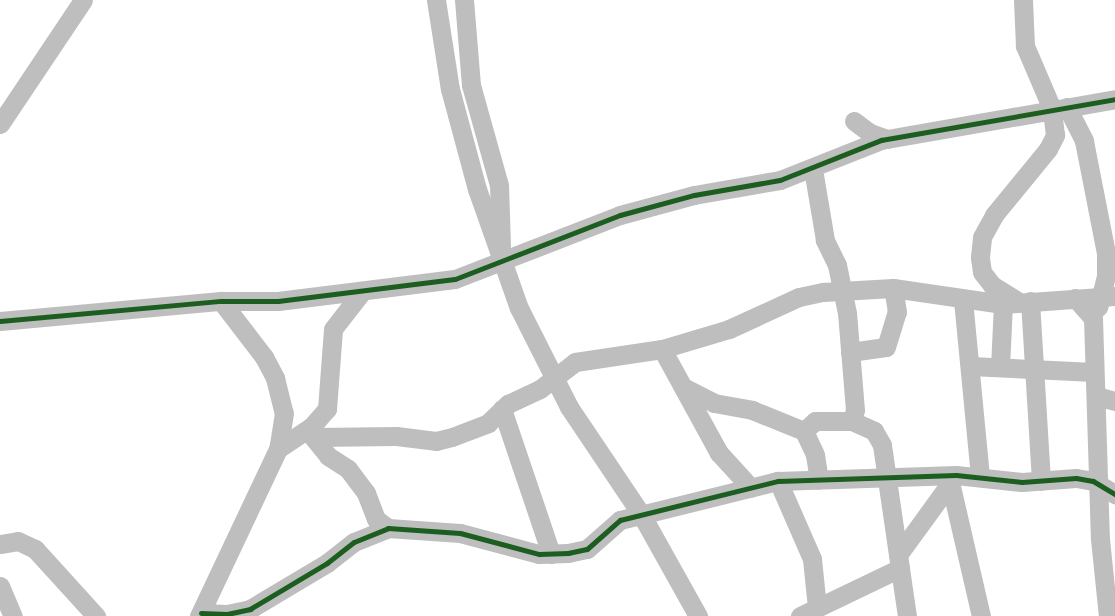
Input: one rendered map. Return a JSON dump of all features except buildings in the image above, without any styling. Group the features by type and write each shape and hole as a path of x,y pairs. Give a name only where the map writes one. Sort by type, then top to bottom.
{"street":[{"path":"436,0 450,89 501,262 519,308 556,377 569,407 640,514 698,616"},
{"path":"464,0 471,85 500,195 501,262"},
{"path":"1024,0 1025,46 1059,108 1078,124 1092,171 1106,253 1108,297 1093,318 1096,396 1107,483 1102,571 1108,616"},
{"path":"0,124 79,1"},
{"path":"0,321 221,301 278,301 361,293 454,279 650,206 754,186 813,169 887,139 1115,99"},
{"path":"1041,481 1036,369 1017,302 992,285 982,272 982,237 994,215 1048,149 1055,135 1059,108"},
{"path":"854,121 870,133 887,139"},
{"path":"813,169 825,240 837,265 841,290 850,352 855,410 852,421"},
{"path":"278,448 311,433 396,436 436,441 488,423 502,409 556,377 575,362 662,349 729,329 798,297 841,290 893,288 963,300 1017,302 1108,297"},
{"path":"850,352 886,347 897,312 893,288"},
{"path":"311,433 327,409 331,395 333,329 361,293"},
{"path":"1075,298 1093,318"},
{"path":"963,300 980,477"},
{"path":"221,301 264,357 274,378 284,413 278,448 200,615 227,614 250,609 327,563 354,542 388,528 460,534 514,550 551,554 587,549 620,520 640,514 690,506 778,481 980,477 1041,481 1086,479 1107,483"},
{"path":"1000,367 1017,302"},
{"path":"662,349 724,461 751,488"},
{"path":"970,366 1094,372"},
{"path":"685,388 714,403 759,412 804,431 815,455 819,480"},
{"path":"1096,396 1115,401"},
{"path":"502,409 551,554"},
{"path":"804,431 815,421 852,421 879,437 894,520 907,616"},
{"path":"311,433 328,456 348,469 366,493 376,518 388,528"},
{"path":"800,616 899,562 929,511 953,479"},
{"path":"953,479 980,616"},
{"path":"778,481 812,558 817,607"},
{"path":"894,520 929,511"},
{"path":"0,544 18,541 35,549 96,616"},
{"path":"0,586 13,616"}],"cycle path":[{"path":"0,321 221,301 278,301 455,279 620,215 694,195 780,180 881,140 1115,99"},
{"path":"201,613 227,614 250,609 327,563 354,542 388,528 460,533 539,554 568,553 587,549 620,520 778,481 956,475 1022,482 1076,478 1093,481 1115,494"}]}
